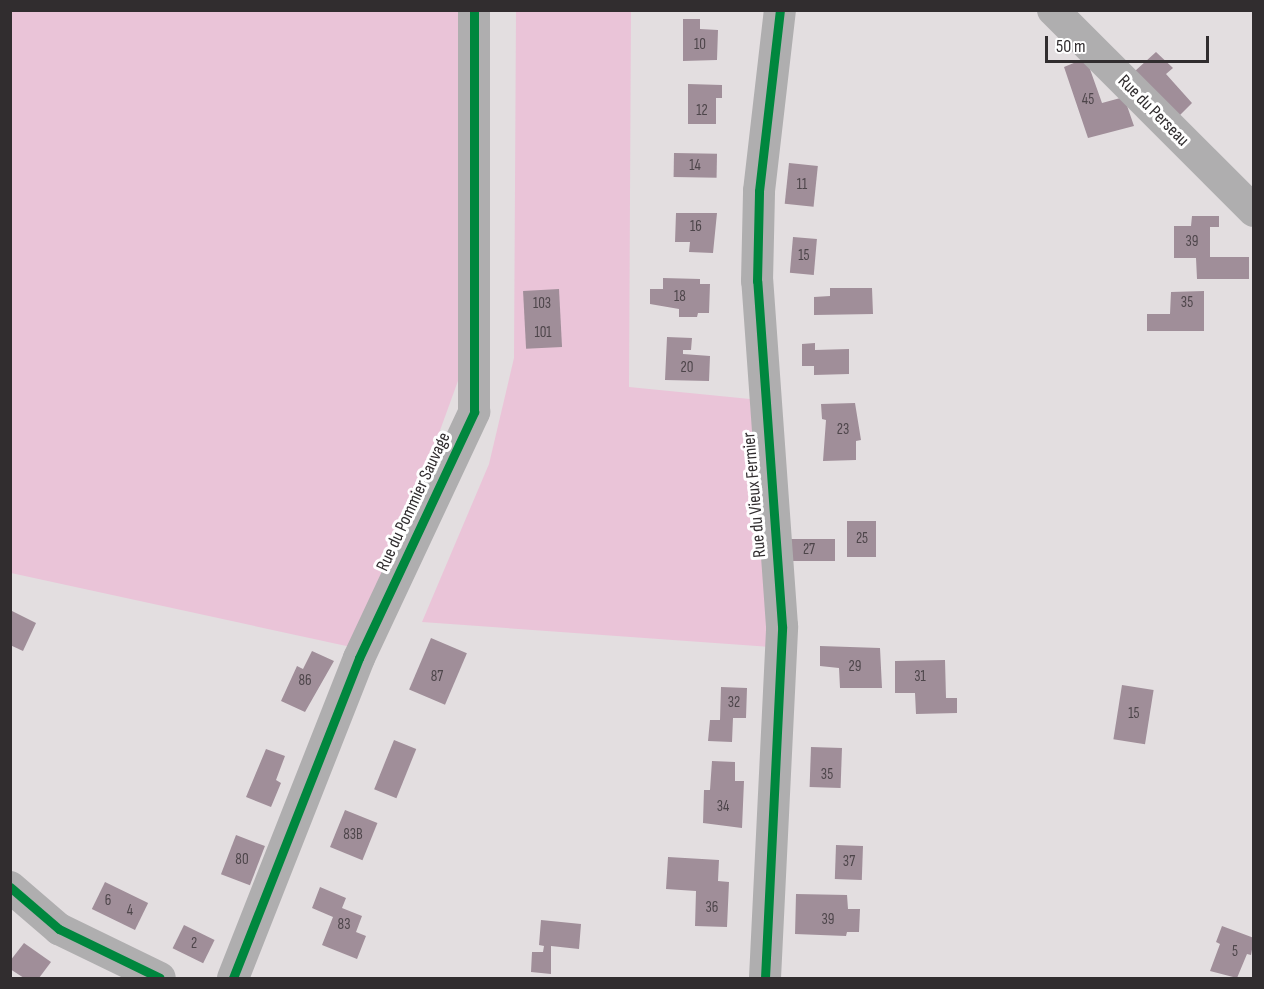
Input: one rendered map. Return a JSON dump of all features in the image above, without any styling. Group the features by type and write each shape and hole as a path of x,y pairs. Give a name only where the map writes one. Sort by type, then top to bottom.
{"street":[{"name":"Rue du Pommier Sauvage","path":"233,978 359,658 474,412 474,10"},
{"name":"Rue du Vieux Fermier","path":"765,978 782,626 757,281 759,191 780,10"},
{"name":"Rue du Perseau","path":"1053,10 1254,211"},
{"path":"10,887 59,929 160,978"}],"shaded area":[{"path":"11,11 465,11 467,356 372,618 351,647 11,573"},
{"path":"516,11 631,11 629,387 750,399 770,647 422,622 489,464 514,358"}],"building":[{"path":"683,19 700,19 700,29 718,30 717,60 683,61"},
{"path":"1156,52 1173,68 1166,74 1192,103 1178,117 1135,71"},
{"path":"1086,58 1102,103 1124,97 1134,126 1088,138 1064,67"},
{"path":"688,84 722,85 722,98 716,98 716,124 688,124"},
{"path":"674,153 717,154 717,178 674,177"},
{"path":"789,163 818,166 814,207 785,204"},
{"path":"676,213 717,213 713,253 689,252 690,242 675,242"},
{"path":"1192,216 1219,216 1219,227 1210,227 1210,257 1249,257 1249,279 1197,279 1196,258 1174,258 1174,226 1191,226"},
{"path":"793,237 817,239 814,275 790,273"},
{"path":"663,278 700,279 700,284 710,284 709,313 698,313 697,317 679,317 679,309 650,304 650,289 663,289"},
{"path":"830,288 872,288 873,314 814,315 814,297 830,296"},
{"path":"559,289 562,347 526,349 523,291"},
{"path":"1204,291 1204,331 1147,331 1147,314 1170,314 1171,292"},
{"path":"667,337 692,338 691,350 683,350 683,354 710,356 709,381 665,380"},
{"path":"815,343 815,350 849,349 849,374 814,375 814,366 802,366 802,344"},
{"path":"855,403 861,440 856,441 856,460 823,461 826,420 822,419 821,404"},
{"path":"847,521 876,521 876,557 847,557"},
{"path":"782,539 835,539 835,561 782,561"},
{"path":"10,610 36,623 23,651 10,645"},
{"path":"431,638 467,653 445,705 409,690"},
{"path":"820,646 880,648 882,688 840,688 839,668 820,666"},
{"path":"312,651 334,661 305,712 281,701 297,666 303,669"},
{"path":"945,660 946,698 957,698 957,713 916,714 915,693 895,693 895,661"},
{"path":"1122,685 1154,690 1145,744 1113,739"},
{"path":"721,687 747,688 746,718 733,718 732,742 708,741 710,720 720,720"},
{"path":"394,740 416,749 396,798 374,789"},
{"path":"811,747 842,748 841,788 810,787"},
{"path":"266,749 285,756 276,780 281,783 271,807 246,797"},
{"path":"712,761 735,762 735,781 744,781 742,828 703,823 704,790 710,790"},
{"path":"345,810 377,823 362,860 330,847"},
{"path":"236,835 265,846 250,885 221,874"},
{"path":"836,845 863,846 862,880 835,879"},
{"path":"668,857 719,860 718,881 729,882 727,927 695,926 696,891 666,889"},
{"path":"105,882 148,903 135,930 92,909"},
{"path":"320,887 346,898 342,908 362,916 356,932 366,936 357,959 322,945 333,917 312,908"},
{"path":"796,894 847,895 848,909 860,909 859,932 847,932 846,936 795,934"},
{"path":"541,920 581,924 579,949 551,946 551,974 531,972 532,952 543,952 544,946 539,945"},
{"path":"184,925 215,940 203,963 173,948"},
{"path":"1222,926 1254,938 1251,955 1247,954 1237,978 1210,971 1220,944 1216,942"},
{"path":"24,943 51,962 39,978 24,978 10,969 10,961"}],"cycle path":[{"path":"233,978 359,658 474,412 474,10"},
{"path":"765,978 782,626 757,281 759,191 780,10"},
{"path":"10,887 59,929 160,978"}]}
